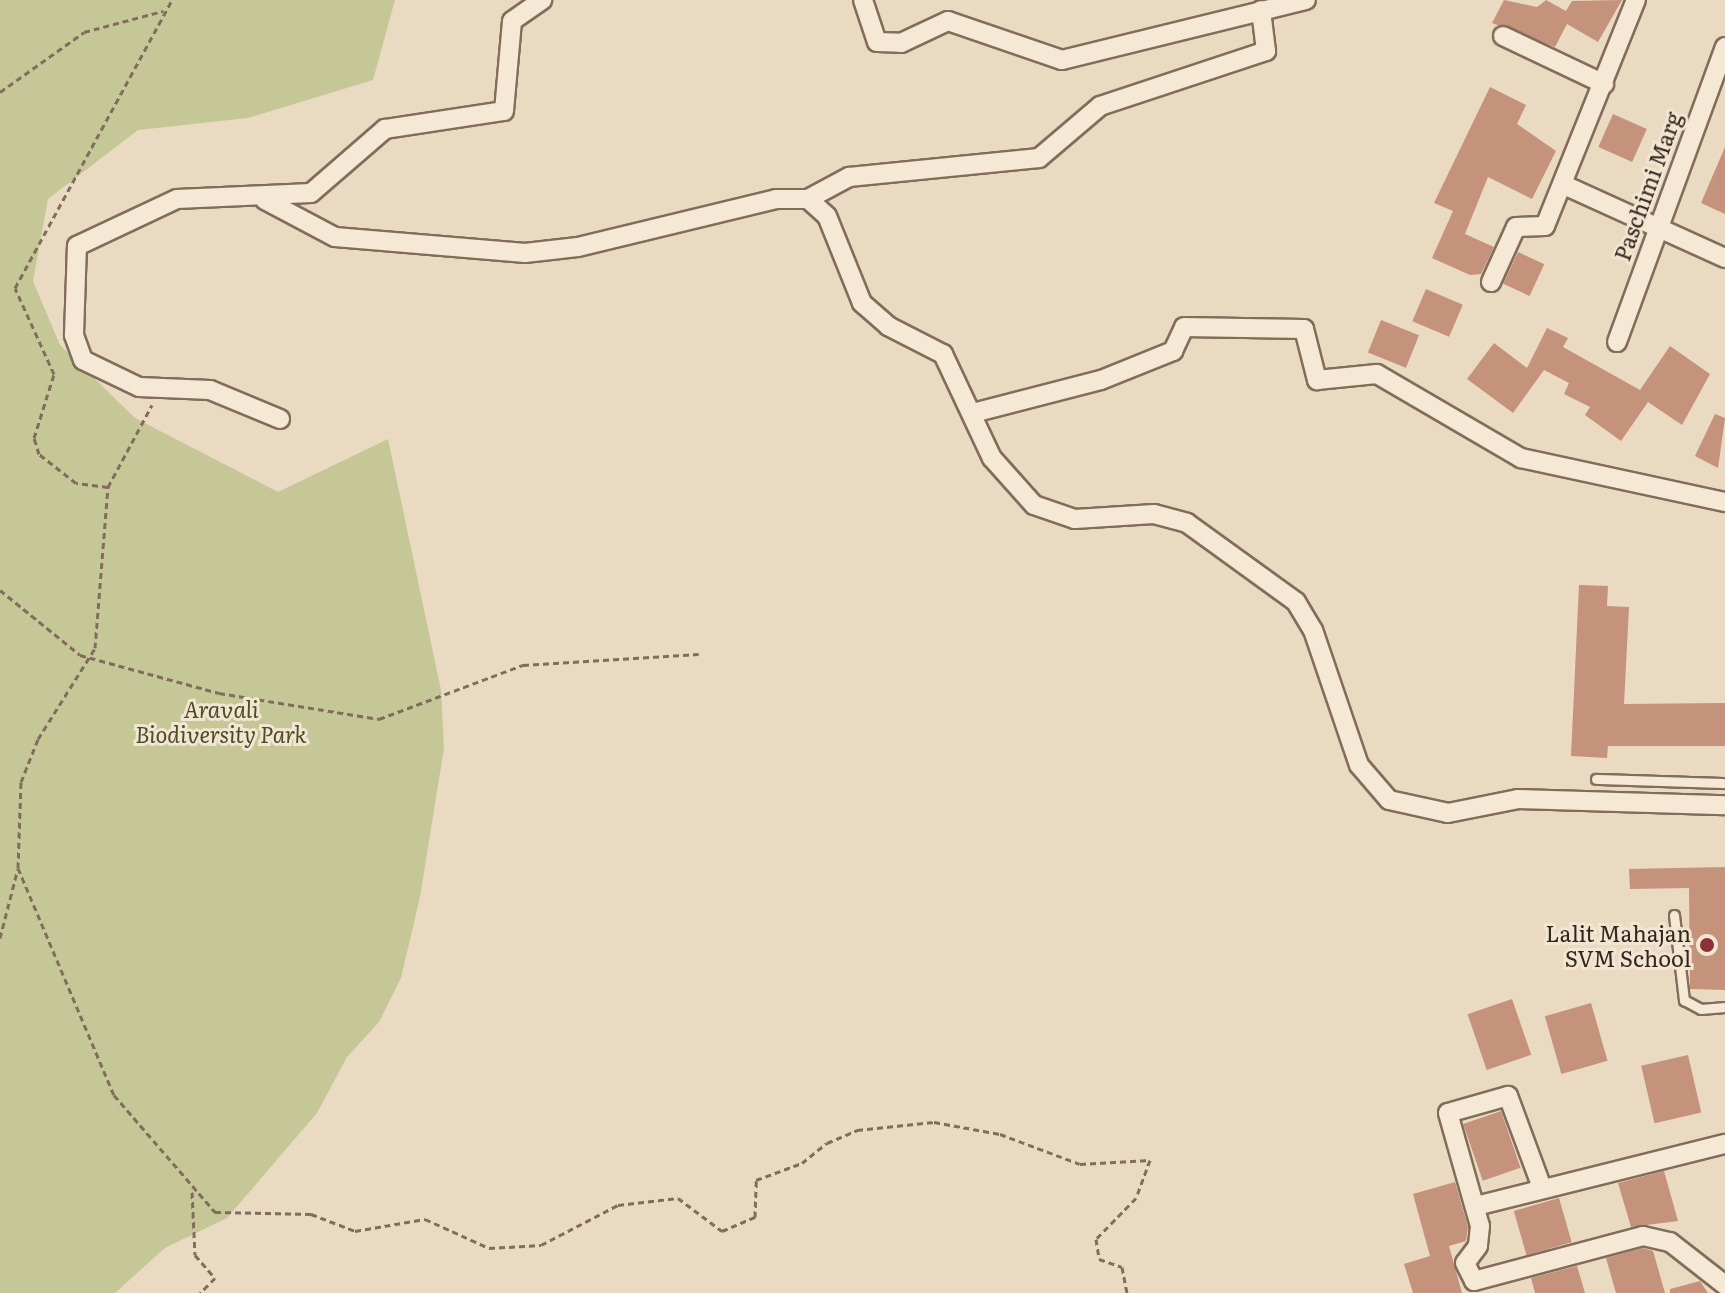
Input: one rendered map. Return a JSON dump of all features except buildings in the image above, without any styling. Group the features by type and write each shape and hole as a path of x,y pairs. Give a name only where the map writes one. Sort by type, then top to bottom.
{"street":[{"path":"280,419 210,390 162,388 104,375 83,360 74,335 77,246 177,199 265,200 321,188 385,129 504,111 512,21 542,0"},
{"path":"863,0 877,42 901,43 948,21 1062,60 1306,0"},
{"path":"1491,282 1516,227 1543,228 1564,185 1636,0"},
{"path":"265,200 335,237 525,253 578,247 776,199 808,199 836,179 1039,158 1100,106 1266,51 1261,10"},
{"path":"1503,36 1604,84"},
{"name":"Paschimi Marg","path":"1617,342 1656,229 1721,68 1725,47"},
{"path":"1564,185 1725,258"},
{"path":"808,199 827,216 862,303 888,326 943,354 995,463 1034,505 1075,519 1170,516 1288,594 1310,622 1359,765 1389,800 1448,813 1518,799 1725,805"},
{"path":"973,413 1101,380 1173,351 1184,327 1304,329 1317,380 1377,374 1521,458 1725,502"},
{"path":"1541,1185 1508,1096 1455,1107 1447,1118 1476,1206 1478,1246 1465,1263 1471,1279 1508,1275 1653,1236 1725,1285"},
{"path":"1476,1206 1541,1185 1725,1144"},
{"path":"1508,1275 1515,1293"}],"lane":[{"path":"1596,779 1725,783"},
{"path":"1674,915 1684,1000 1701,1009 1725,1007"}],"path":[{"path":"0,92 84,32 163,11 172,0"},
{"path":"0,938 18,868 21,782 38,739 91,659 108,487 162,388"},
{"path":"0,590 91,659 219,693 379,719 523,665 699,654"},
{"path":"18,868 114,1095 192,1192 215,1212 311,1214 355,1231 425,1219 489,1248 541,1245 646,1199 678,1198 722,1231 755,1217 756,1180 802,1163 827,1143 857,1130 934,1122 1000,1134 1080,1164 1150,1160 1136,1198 1096,1239 1099,1259 1122,1267 1127,1293"},
{"path":"192,1192 195,1255 215,1278 200,1293"}],"green space":[{"name":"Aravali Biodiversity Park","path":"0,0 395,0 373,80 248,118 138,130 48,199 33,281 60,345 135,418 278,492 388,439 441,690 444,748 420,897 401,978 379,1022 347,1057 317,1113 227,1218 165,1248 115,1293 0,1293"}],"place":[{"name":"Lalit Mahajan SVM School","path":"1707,945"}]}
